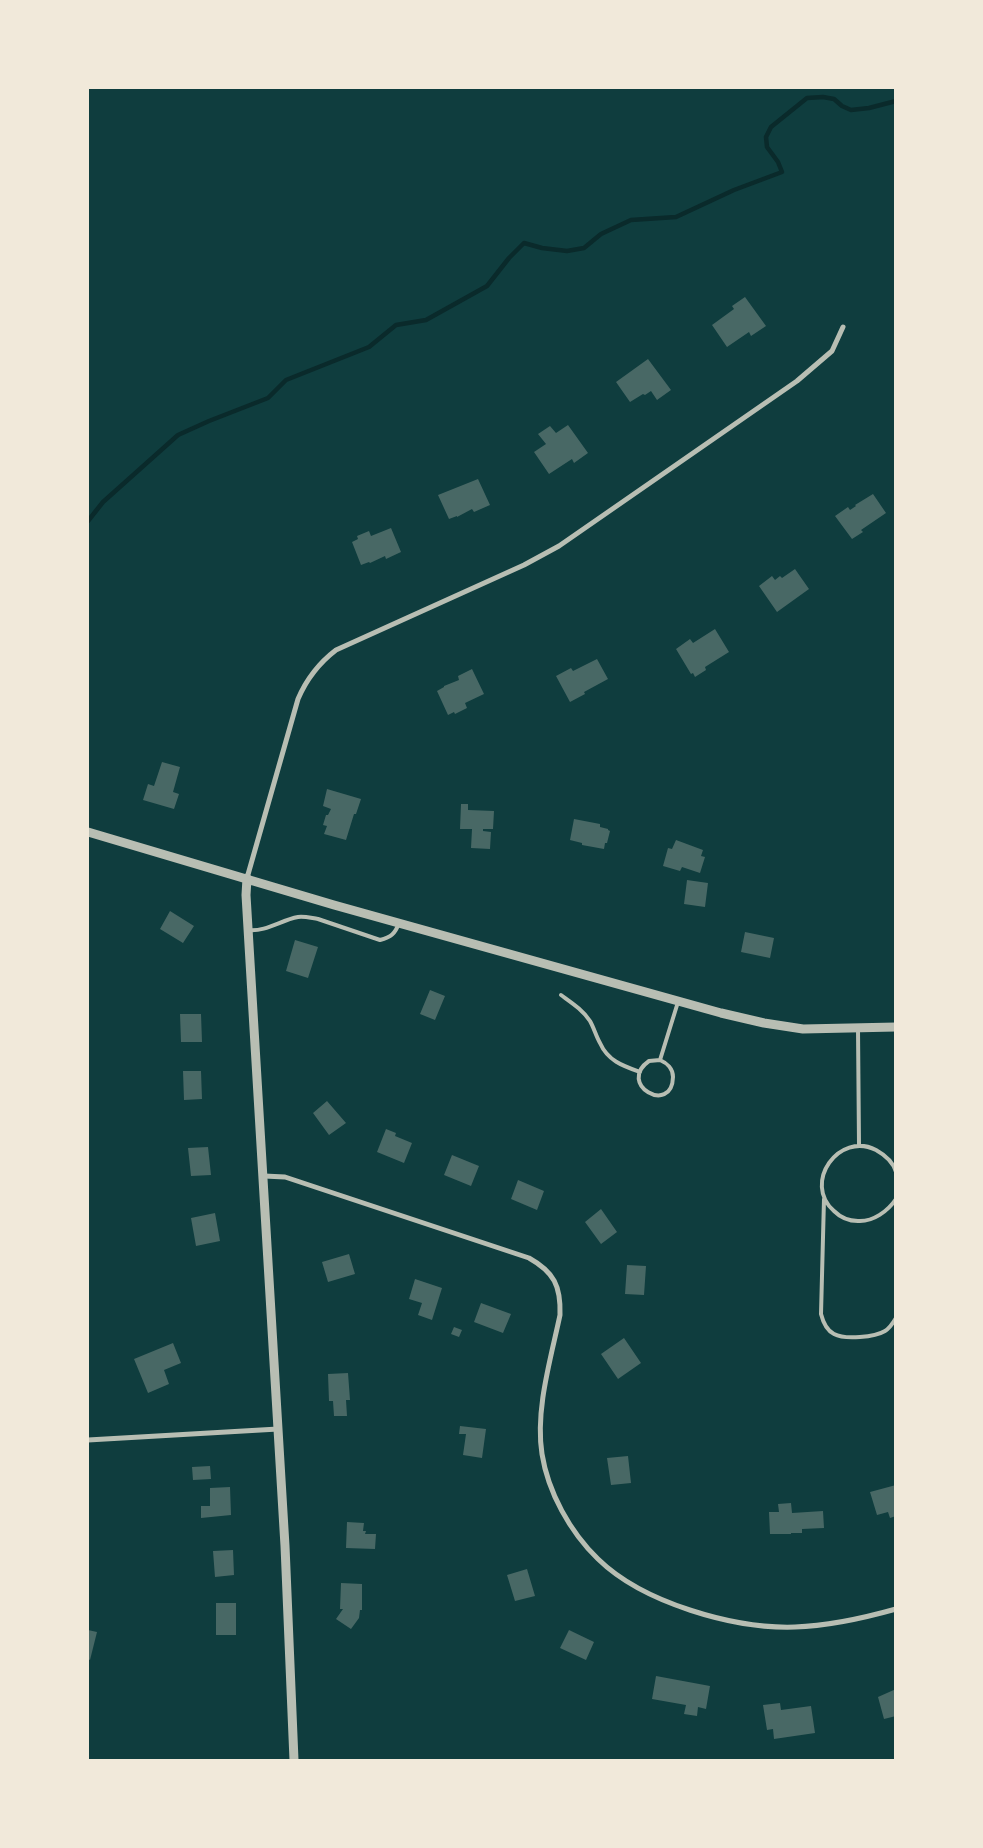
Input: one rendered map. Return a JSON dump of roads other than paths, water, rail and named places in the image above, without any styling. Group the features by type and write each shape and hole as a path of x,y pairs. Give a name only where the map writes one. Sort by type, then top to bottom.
{"street":[{"path":"294,1760 285,1546 246,896 247,878 298,699 305,682 327,657 336,650 524,565 559,546 797,381 832,351 843,327"},
{"path":"88,832 399,923 678,1002 764,1024 803,1029 896,1027"},
{"path":"264,1176 285,1176 382,1208 529,1258 548,1271 558,1289 560,1315 546,1383 540,1429 547,1477 555,1498 573,1527 598,1559 617,1574 642,1589 680,1607 732,1622 762,1626 813,1626 896,1609"},
{"path":"88,1440 278,1429"}],"lane":[{"path":"248,930 257,931 298,917 308,917 380,940 390,938 396,932 399,923"},
{"path":"561,995 584,1013 593,1026 604,1052 609,1057 616,1063 640,1072"},
{"path":"660,1060 678,1002"},
{"path":"858,1028 859,1144"},
{"path":"660,1060 668,1065 673,1075 671,1086 667,1092 657,1096 648,1093 640,1083 640,1072 649,1061 660,1060"},
{"path":"896,1172 888,1158 869,1147 859,1144 835,1156 827,1164 823,1175 822,1187 824,1199 821,1314 824,1323 833,1334 844,1337 860,1337 884,1332 896,1318"},
{"path":"824,1199 838,1215 848,1220 859,1222 879,1215 896,1199"}],"waterway":[{"path":"88,521 103,502 178,435 268,398 286,380 369,347 396,325 426,320 487,286 509,258 524,243 542,248 567,251 584,248 601,234 631,220 676,217 734,190 782,172 778,162 767,147 766,137 771,127 807,98 823,97 834,99 842,106 851,110 869,108 896,101"}]}
